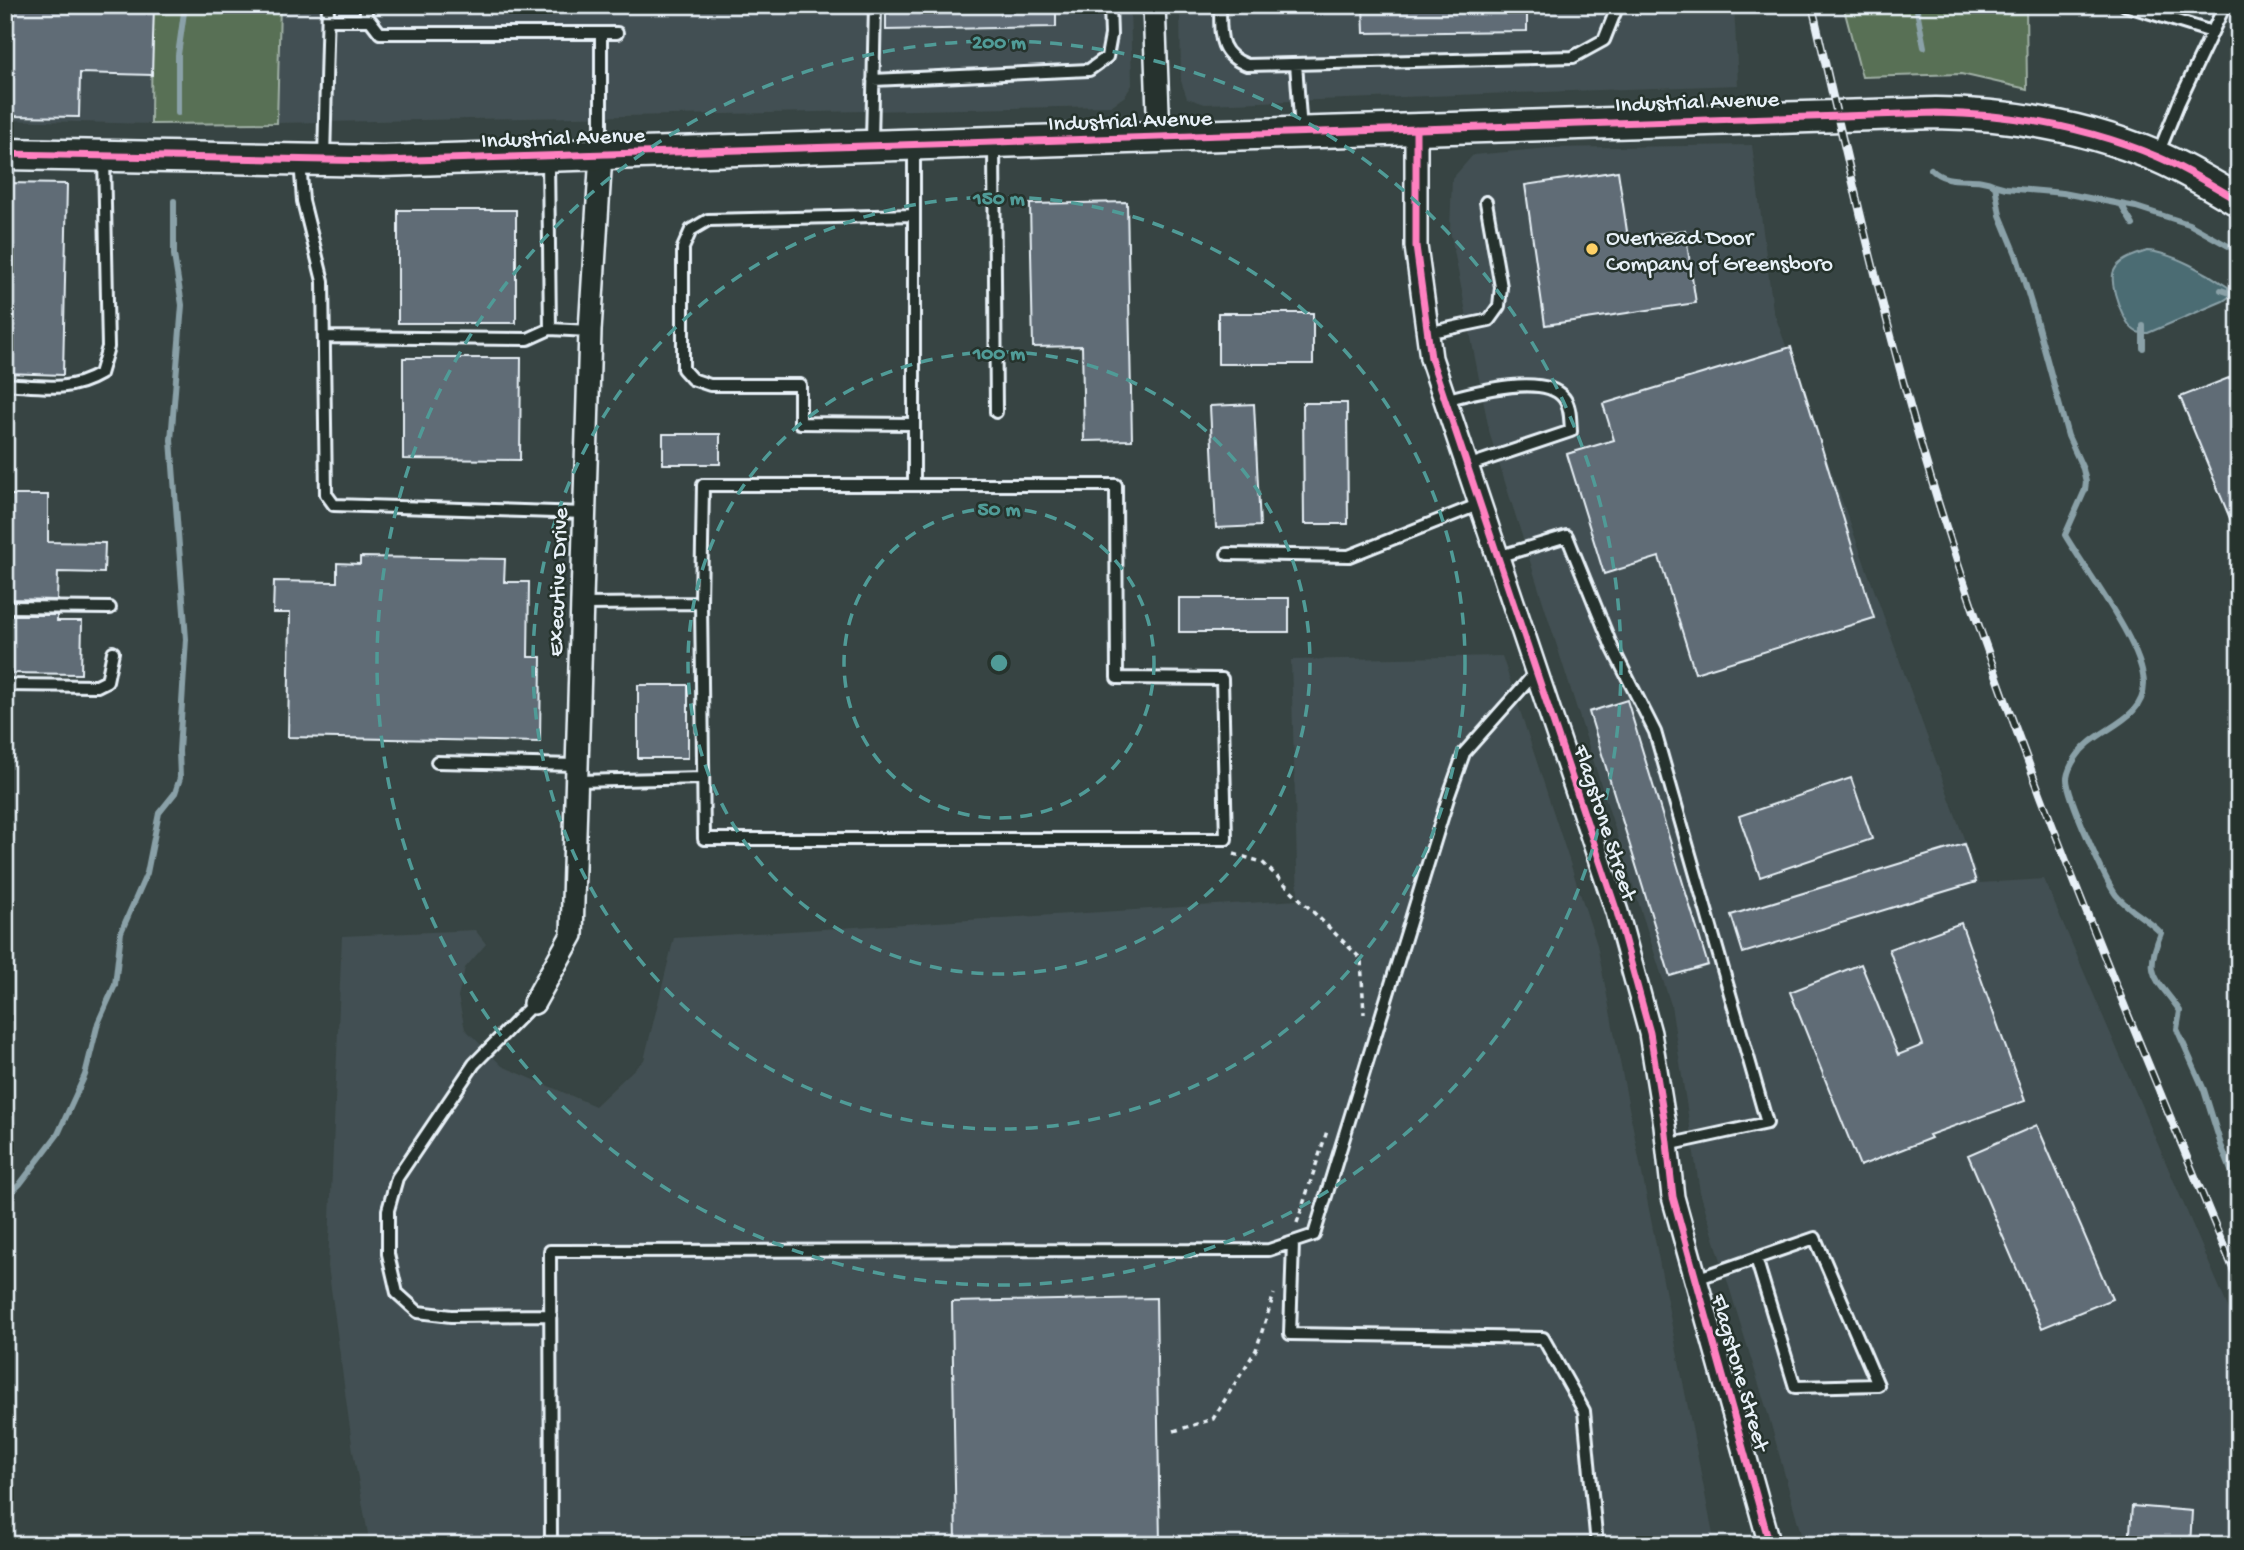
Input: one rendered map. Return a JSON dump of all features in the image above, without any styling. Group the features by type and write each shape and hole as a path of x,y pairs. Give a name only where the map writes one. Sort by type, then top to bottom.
{"main road":[{"name":"Industrial Avenue","path":"5,155 312,161 548,157 1301,131 1969,113 2059,126 2157,157 2239,201"}],"street":[{"path":"1154,5 1159,137"},
{"name":"Flagstone Street","path":"1416,129 1416,246 1431,358 1616,912 1643,1006 1650,1033 1673,1197 1768,1537"},
{"name":"Executive Drive","path":"534,1003 572,935 590,331 601,154"}],"lane":[{"path":"328,5 312,161 303,201 323,281 326,494 334,505 584,513"},
{"path":"366,5 366,20"},
{"path":"872,146 875,5"},
{"path":"873,80 1089,70 1107,57 1111,35 1110,5"},
{"path":"1220,5 1221,40 1225,51 1247,65 1573,57 1604,40 1618,5"},
{"path":"2124,5 2212,32"},
{"path":"2157,157 2179,102 2225,5"},
{"path":"328,20 370,20 380,33 617,33"},
{"path":"601,33 601,154"},
{"path":"1296,64 1301,131"},
{"path":"994,143 996,412"},
{"path":"914,145 914,485"},
{"path":"5,384 61,387 83,384 100,374 108,347 104,157"},
{"path":"548,157 550,329"},
{"path":"1427,333 1489,320 1499,306 1501,287 1486,202"},
{"path":"914,215 708,220 691,230 683,248 682,369 692,379 710,385 800,385 800,423 914,424"},
{"path":"324,337 528,339 550,329 590,331"},
{"path":"1445,400 1493,387 1542,387 1564,398 1569,411 1571,431 1467,466"},
{"path":"703,485 1116,485 1117,678 1222,679 1226,839 704,839 701,603 703,485"},
{"path":"1227,554 1349,556 1480,504"},
{"path":"1497,557 1567,536 1612,647 1655,732 1720,954 1767,1123 1667,1145"},
{"path":"582,604 701,603"},
{"path":"5,607 110,608"},
{"path":"5,685 97,686 107,681 113,652"},
{"path":"551,1545 550,1251 1269,1250 1293,1238 1314,1235 1464,753 1536,672"},
{"path":"437,762 577,773 703,778"},
{"path":"534,1003 474,1064 397,1178 388,1210 388,1254 397,1293 418,1312 451,1316 551,1315"},
{"path":"1293,1238 1290,1334 1543,1338 1584,1411 1597,1545"},
{"path":"1696,1279 1756,1258 1815,1238 1878,1385 1795,1387 1756,1258"}],"path":[{"path":"1234,854 1262,862 1361,960 1365,1017"},
{"path":"1293,1238 1331,1119"},
{"path":"1174,1431 1213,1419 1256,1350 1277,1286"}],"shaded area":[{"path":"5,5 152,5 151,124 5,120"},
{"path":"280,5 1130,5 1132,85 1125,96 1111,106 277,123"},
{"path":"1180,5 1734,5 1738,85 1205,104 1187,98 1181,81"},
{"path":"1752,145 1773,310 1980,883 2044,879 2239,1333 2239,1545 1804,1545 1769,1417 1700,1192 1671,1005 1490,435 1450,230 1452,179 1473,155 1550,148"},
{"path":"1502,656 1597,945 1715,1545 370,1545 353,1451 328,1266 342,936 475,930 486,944 465,968 458,997 465,1029 502,1066 595,1106 644,1060 674,938 1298,900 1291,660"}],"green space":[{"path":"152,5 280,5 277,123 151,124"},
{"path":"1843,5 2026,5 2027,89 1961,74 1862,77"}],"water":[{"path":"2147,251 2167,255 2200,270 2228,287 2229,297 2148,333 2137,332 2122,314 2113,277 2120,263"}],"building":[{"path":"13,5 154,5 152,75 80,73 79,117 10,116"},
{"path":"886,5 1056,5 1056,27 886,30"},
{"path":"1363,5 1527,5 1527,31 1364,33"},
{"path":"1618,171 1628,238 1685,230 1696,303 1545,325 1525,185"},
{"path":"5,183 67,184 63,375 5,373"},
{"path":"1127,202 1132,440 1084,441 1082,346 1033,347 1030,204"},
{"path":"398,210 516,210 516,323 398,323"},
{"path":"1218,313 1313,313 1313,364 1218,364"},
{"path":"1791,347 1874,618 1695,673 1659,557 1604,574 1567,454 1614,440 1603,404"},
{"path":"403,358 521,358 520,460 403,459"},
{"path":"2239,374 2239,538 2238,538 2180,397"},
{"path":"1303,403 1347,403 1348,524 1304,524"},
{"path":"1254,404 1260,526 1216,528 1210,406"},
{"path":"663,434 720,434 720,464 663,464"},
{"path":"5,495 48,495 48,542 105,543 104,573 58,572 57,600 5,599"},
{"path":"360,557 505,559 504,582 529,582 528,657 541,657 540,742 288,737 290,613 273,613 274,581 337,582 337,563 360,564"},
{"path":"1179,598 1289,598 1289,632 1179,632"},
{"path":"5,615 57,615 57,621 82,621 81,674 5,673"},
{"path":"638,685 688,685 688,758 638,758"},
{"path":"1627,700 1708,965 1670,976 1589,712"},
{"path":"1851,778 1872,839 1760,877 1739,816"},
{"path":"1964,844 1976,882 1743,953 1731,915"},
{"path":"1961,923 2025,1101 1929,1135 1931,1138 1860,1166 1790,992 1861,964 1898,1055 1923,1045 1889,949"},
{"path":"2037,1125 2112,1299 2042,1328 1968,1155"},
{"path":"1156,1298 1160,1545 956,1545 952,1302"},
{"path":"2132,1506 2192,1511 2190,1545 2129,1545"}],"waterway":[{"path":"178,113 178,55 185,5"},
{"path":"1916,5 1924,47"},
{"path":"1931,169 1945,178 1979,180 1995,185 2000,215 2016,254 2068,436 2083,469 2085,490 2065,535 2124,629 2141,668 2144,684 2142,695 2132,712 2078,754 2068,773 2068,787 2087,837 2116,895 2161,933 2153,959 2155,975 2180,1011 2177,1029 2204,1090 2239,1191"},
{"path":"1995,185 2063,193 2136,207 2189,224 2239,252"},
{"path":"5,1199 20,1184 58,1134 85,1075 98,1023 115,985 121,932 147,873 159,813 175,793 180,778 179,751 186,639 171,440 182,305 174,255 174,201"},
{"path":"2121,205 2133,225"},
{"path":"2221,290 2239,296"},
{"path":"2143,326 2143,348"}],"railway":[{"path":"1812,5 1886,319 1920,443 1971,604 2080,897 2239,1283"}],"cycle path":[{"path":"5,154 382,161 1936,113 2021,119 2077,130 2168,162 2239,201"},
{"path":"1416,129 1416,246 1431,358 1617,912 1650,1033 1673,1197 1770,1545"}],"place":[{"name":"Overhead Door Company of Greensboro","path":"1592,249"}]}
